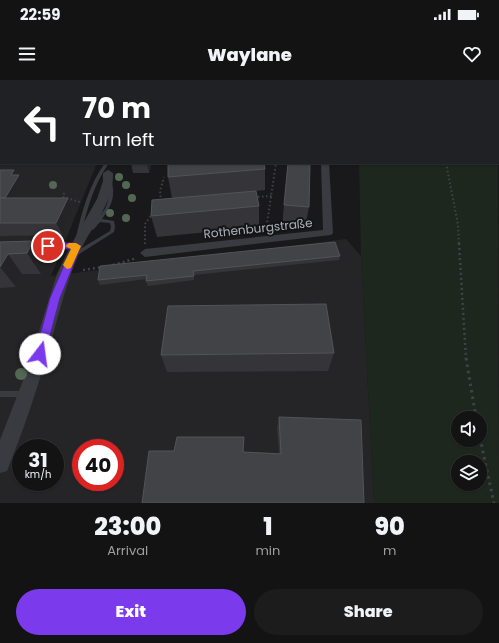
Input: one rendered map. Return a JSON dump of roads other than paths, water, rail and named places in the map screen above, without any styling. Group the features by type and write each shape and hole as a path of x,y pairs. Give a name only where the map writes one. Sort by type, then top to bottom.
{"street":[{"name":"Rothenburgstraße","path":"144,253 328,233 325,164"},
{"path":"0,464 36,368 55,298 90,218 99,207 109,170"}],"lane":[{"path":"24,246 74,252 112,232 112,222 90,218 101,170 109,170"},
{"path":"0,394 26,394"}]}
